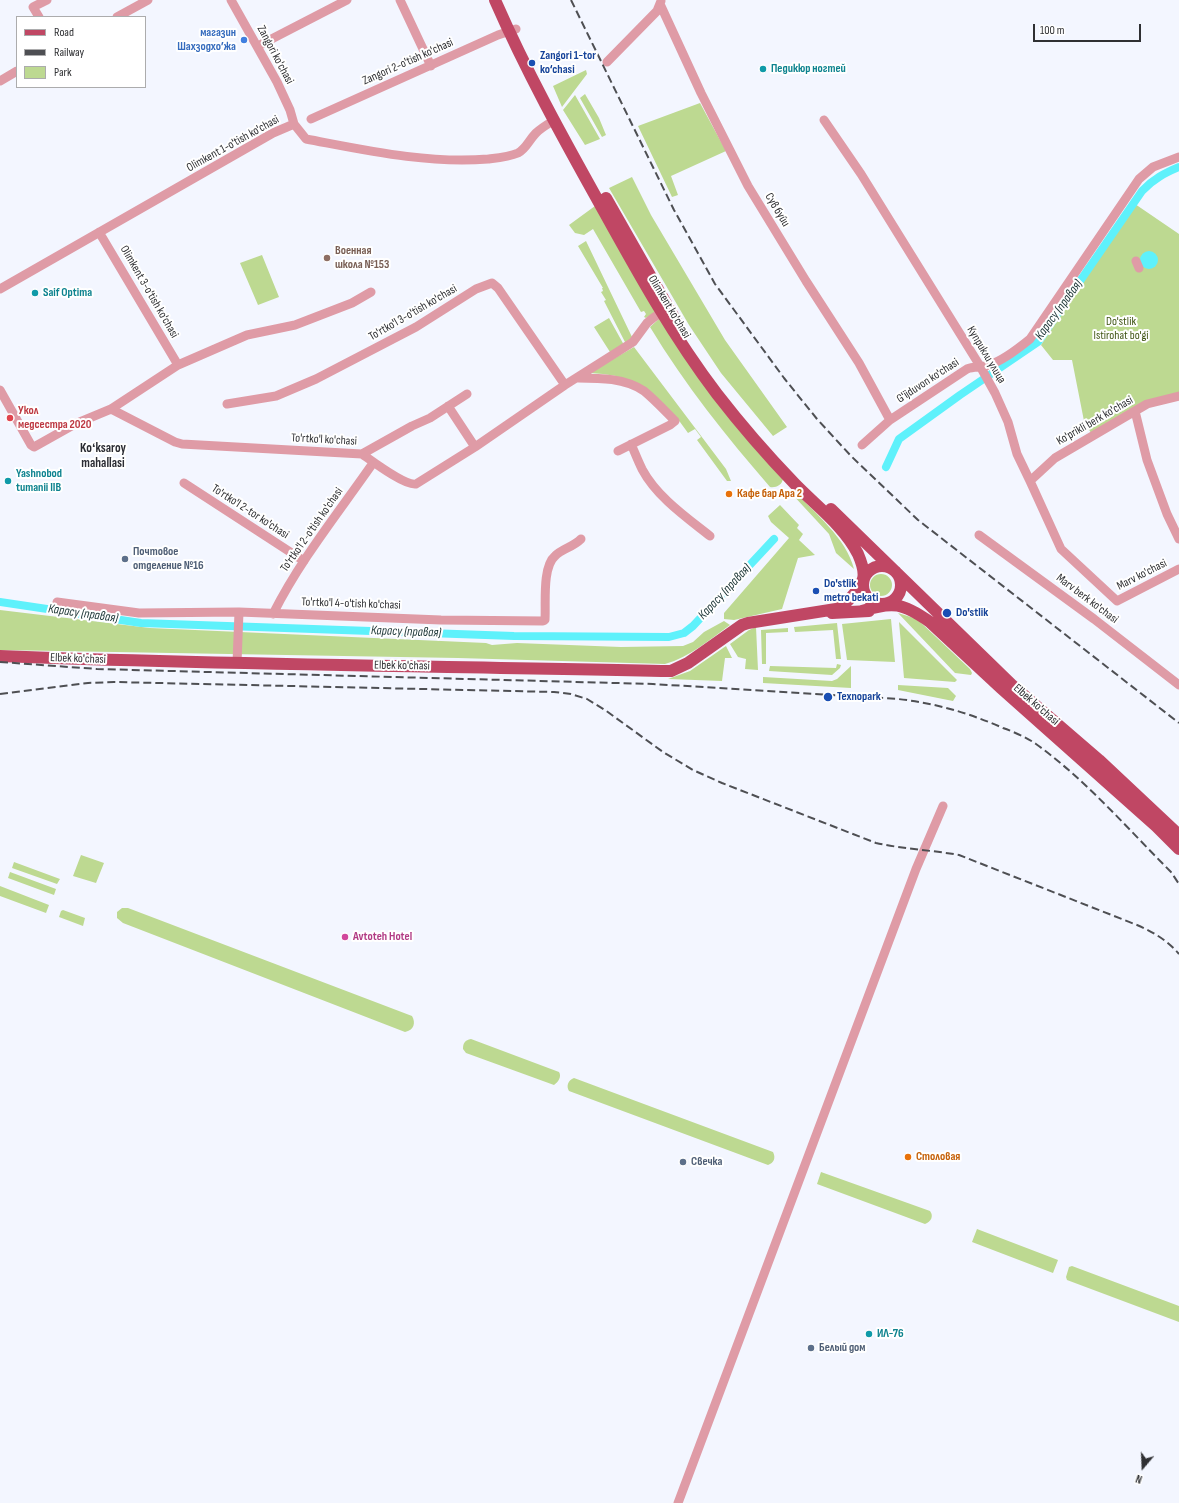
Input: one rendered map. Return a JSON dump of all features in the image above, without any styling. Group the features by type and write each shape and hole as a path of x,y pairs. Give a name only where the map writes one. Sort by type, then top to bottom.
{"main road":[{"name":"Olimkent ko'chasi","path":"495,0 556,112 674,317 701,359 747,419 772,448 820,498 896,572"},
{"name":"Olimkent ko'chasi","path":"503,0 512,30 553,121 618,238 662,312 695,364 738,421 766,454 829,518 849,541 862,564 863,580"},
{"path":"877,566 886,566 896,572 900,580 901,587 899,594 892,601 883,604 874,603 867,597 863,589 863,580 869,570 877,566"},
{"name":"Elbek ko'chasi","path":"896,572 1012,685 1099,760 1179,835"},
{"name":"Elbek ko'chasi","path":"0,656 237,664 671,671 688,663 742,625 754,621 839,608 852,596 863,580"},
{"name":"Elbek ko'chasi","path":"862,611 883,604 900,606 918,614 930,622 1179,849"},
{"name":"Elbek ko'chasi","path":"789,616 894,610 918,614"}],"street":[{"path":"38,16 33,7 47,0"},
{"path":"118,16 136,3 148,0"},
{"name":"Zangori ko'chasi","path":"231,0 277,82 290,110 294,124"},
{"path":"258,46 330,4 347,0"},
{"path":"400,0 431,66"},
{"path":"607,62 657,11 661,2"},
{"name":"Сув буйи","path":"661,2 701,93 748,186 859,363 890,420"},
{"name":"Zangori 2-o'tish ko'chasi","path":"311,119 512,30"},
{"path":"0,81 16,73"},
{"name":"Куприкли улица","path":"824,120 861,174 995,393 1005,416 1017,454 1061,550 1117,601"},
{"name":"Olimkent 1-o'tish ko'chasi","path":"0,289 273,133 294,124 306,139 391,154 438,159 469,160 516,154 522,150 536,133 553,121"},
{"name":"G'ijduvon ko'chasi","path":"862,445 890,420 967,369 981,369 1022,347 1037,331 1058,296 1139,179 1152,167 1179,156"},
{"name":"Olimkent 3-o'tish ko'chasi","path":"99,232 178,365"},
{"name":"To'rtko'l 3-o'tish ko'chasi","path":"227,404 276,396 316,379 416,328 476,289 492,283 498,288 565,385"},
{"path":"0,390 32,446 34,447 75,424 110,408 178,365 247,334 295,325 352,303 371,292"},
{"name":"To'rtko'l ko'chasi","path":"110,408 175,442 182,444 362,454 373,463 412,485 416,484 475,447 565,385 633,342 647,323 662,312"},
{"path":"576,378 605,378 635,386 650,397 675,421 670,425 618,451"},
{"path":"362,454 412,426 430,418 467,394"},
{"name":"Ko'prikli berk ko'chasi","path":"1030,481 1055,458 1149,403 1179,396"},
{"path":"448,406 475,447"},
{"path":"1135,411 1148,460 1167,514 1179,538"},
{"path":"631,444 643,471 660,493 686,518 710,536"},
{"name":"To'rtko'l 2-o'tish ko'chasi","path":"273,614 286,589 304,561 373,463"},
{"name":"To'rtko'l 2-tor ko'chasi","path":"184,483 304,561"},
{"name":"Marv berk ko'chasi","path":"979,535 1094,619 1179,685"},
{"name":"To'rtko'l 4-o'tish ko'chasi","path":"58,602 139,612 239,612 442,620 543,621 545,620 547,570 550,561 556,555 576,544 581,539"},
{"name":"Marv ko'chasi","path":"1117,601 1179,569"},
{"path":"237,664 239,612"},
{"path":"678,1503 916,870 943,806"}],"green space":[{"path":"586,70 587,74 562,107 553,86"},
{"path":"585,94 599,118 606,135 602,137 580,98"},
{"path":"575,95 600,139 585,145 563,110"},
{"path":"700,103 726,151 671,176 678,195 672,197 638,126"},
{"path":"632,177 651,215 725,340 787,427 773,436 721,373 689,325 609,188"},
{"name":"Do'stlik Istirohat bo'gi","path":"1135,204 1179,234 1179,393 1091,433 1084,421 1072,360 1053,360 1041,345"},
{"path":"595,206 656,312 646,318 644,317 646,314 644,311 641,312 593,229 584,235 575,233 569,225"},
{"path":"586,241 632,337 626,344 604,301 606,300 601,292 603,291 603,288 578,246"},
{"path":"262,255 279,297 258,305 240,263"},
{"path":"609,318 624,345 610,352 594,327"},
{"path":"660,318 783,479 778,486 770,487 722,429 677,369 650,327"},
{"path":"634,347 726,469 731,481 727,481 697,440 701,437 695,429 688,433 680,422 662,404 616,376 589,373"},
{"path":"794,491 820,517 837,537 850,558 854,569 836,553 829,534 791,493"},
{"path":"780,505 799,525 797,528 803,534 799,540 815,555 798,558 782,609 734,620 724,619 724,613 789,538 771,522 768,516"},
{"path":"881,574 889,577 892,585 889,593 881,596 873,593 870,585 873,577"},
{"path":"0,610 150,628 486,643 492,645 517,643 621,647 683,646 693,642 704,632 724,621 730,625 691,653 665,664 458,658 0,650"},
{"path":"898,613 917,619 970,669 972,673 971,675 955,673"},
{"path":"891,619 895,662 847,660 842,624"},
{"path":"899,622 957,680 955,682 904,678"},
{"path":"837,623 841,659 836,659 833,630 795,632 794,627"},
{"path":"756,627 758,670 745,669 746,659 738,657 730,644 749,630"},
{"path":"788,628 788,632 766,633 766,664 762,664 761,630"},
{"path":"726,646 732,658 725,658 722,681 668,679 690,671"},
{"path":"837,664 841,665 840,668 832,675 769,671 770,666 836,668"},
{"path":"851,666 851,688 763,683 763,677 832,681 837,679"},
{"path":"898,685 948,688 956,696 953,701 898,690"},
{"path":"81,855 104,863 96,883 73,876"},
{"path":"14,862 60,879 57,884 12,868"},
{"path":"10,872 56,889 54,895 8,878"},
{"path":"0,886 49,905 46,913 0,896"},
{"path":"122,908 128,908 412,1016 414,1024 410,1030 405,1032 123,923 117,918 117,912"},
{"path":"63,910 85,918 83,926 59,917 61,911"},
{"path":"471,1039 559,1072 559,1079 554,1085 466,1053 463,1049 464,1043"},
{"path":"574,1078 773,1152 774,1160 768,1165 569,1091 568,1083"},
{"path":"821,1172 930,1211 932,1215 931,1219 925,1224 817,1184"},
{"path":"977,1229 1058,1260 1053,1273 972,1242"},
{"path":"1072,1266 1179,1306 1179,1322 1067,1280 1066,1277 1069,1267"}],"water":[{"path":"1149,251 1155,254 1158,260 1155,266 1149,269 1143,266 1140,260 1143,254"}],"waterway":[{"name":"Карасу (правая)","path":"886,467 899,439 1038,342 1142,191 1159,177 1179,167"},
{"name":"Карасу (правая)","path":"0,602 141,623 514,636 669,637 684,633 693,626 774,539"}],"railway":[{"path":"571,0 674,210 715,284 784,378 817,419 851,456 918,520 1179,723"},
{"path":"0,662 97,669 653,684 898,699 925,703 952,709 977,718 1020,735 1036,744 1072,773 1106,805 1171,872 1179,884"},
{"path":"0,694 88,683 114,682 554,692 571,694 587,699 605,710 663,752 693,770 722,783 876,843 959,855 1137,925 1160,937 1179,954"}],"place":[{"name":"магазин Шахзодхо’жа","path":"244,40"},
{"name":"Zangori 1-tor ko‘chasi","path":"532,63"},
{"name":"Педикюр ногтей","path":"763,69"},
{"name":"Военная школа №153","path":"327,258"},
{"name":"Saif Optima","path":"35,293"},
{"name":"Укол медсестра 2020","path":"10,418"},
{"name":"Yashnobod tumanii IIB","path":"8,481"},
{"name":"Кафе бар Ара 2","path":"729,494"},
{"name":"Почтовое отделение №16","path":"125,559"},
{"name":"Do'stlik metro bekati","path":"816,591"},
{"name":"Do'stlik","path":"947,613"},
{"name":"Texnopark","path":"828,697"},
{"name":"Avtoteh Hotel","path":"345,937"},
{"name":"Столовая","path":"908,1157"},
{"name":"Свечка","path":"683,1162"},
{"name":"ИЛ-76","path":"869,1334"},
{"name":"Белый дом","path":"811,1348"}],"district":[{"name":"Koʻksaroy mahallasi","path":"103,456"}]}
